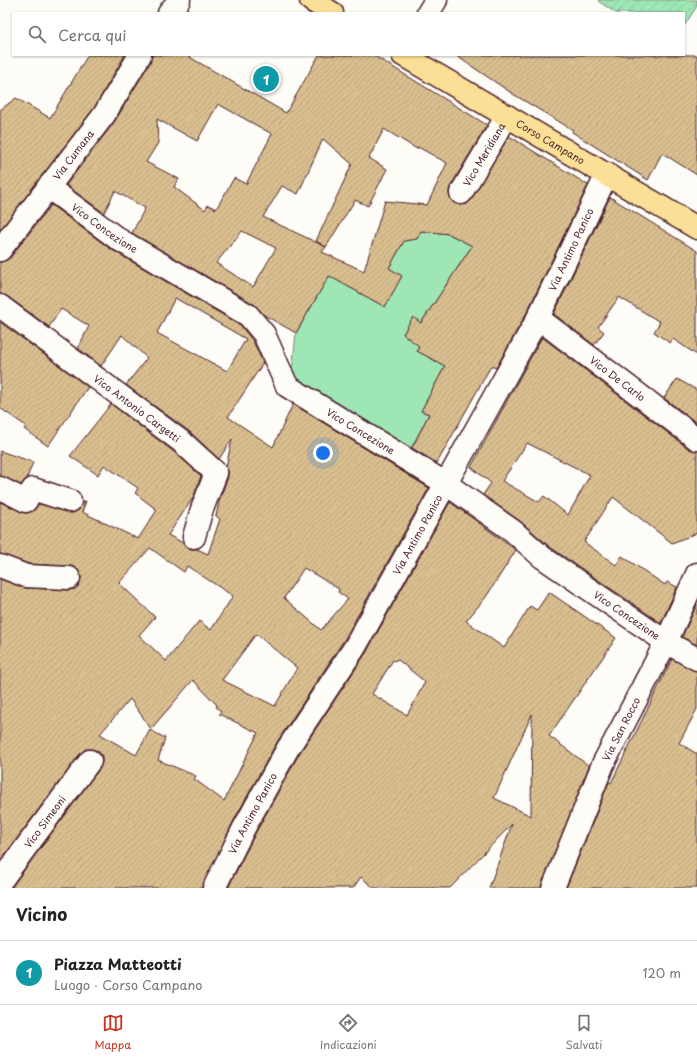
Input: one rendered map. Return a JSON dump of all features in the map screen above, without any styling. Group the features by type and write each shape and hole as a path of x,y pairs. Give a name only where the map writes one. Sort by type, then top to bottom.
{"main road":[{"path":"311,0 330,12"},
{"name":"Corso Campano","path":"405,56 697,228"}],"street":[{"path":"170,12 179,0"},
{"path":"429,12 436,0"},
{"name":"Via Cumana","path":"0,250 104,115 139,56"},
{"name":"Vico Meridiana","path":"461,193 507,116"},
{"name":"Via Antimo Panico","path":"214,888 244,828 288,748 355,646 538,318 607,174"},
{"name":"Vico Concezione","path":"48,187 118,239 248,315 264,334 287,386 445,483 513,531 542,557 666,642 697,659"},
{"name":"Vico Antonio Cargetti","path":"0,306 182,442 216,473 201,512 194,537"},
{"name":"Vico De Carlo","path":"538,318 697,439"},
{"path":"0,488 26,501 33,489 70,501"},
{"path":"0,566 26,576 69,578"},
{"name":"Via San Rocco","path":"553,888 603,764 666,642 697,574"},
{"name":"Vico Simeoni","path":"0,882 90,761"}],"green space":[{"path":"697,0 697,6 685,24 685,12 614,12 598,1"},
{"path":"421,231 449,234 472,246 421,323 413,317 403,334 419,346 417,351 445,366 421,411 429,414 409,452 291,382 296,333 329,276 384,306 401,276 389,268 404,241"}],"building":[{"path":"697,55 697,175 662,153 648,180 572,132 573,130 513,94 456,56"},
{"path":"87,56 124,56 94,108 0,230 0,110 16,98 50,118"},
{"path":"152,56 188,56 286,113 318,56 375,56 487,125 450,187 450,199 454,203 461,205 467,204 471,200 509,136 588,185 527,312 496,368 491,366 437,463 412,448 429,414 421,411 445,366 417,351 419,346 403,334 413,317 421,323 472,246 449,234 421,231 417,239 404,241 389,268 402,276 385,307 329,276 296,333 264,315 254,304 132,233 145,208 115,191 104,213 66,185 115,121 151,61","holes":["218,104 272,134 246,184 234,178 216,209 208,205 205,210 174,187 179,179 146,162 158,143 157,119 197,141","384,129 417,149 418,147 447,163 427,205 385,201 364,271 322,252 355,200 368,206 387,169 369,158","323,139 352,164 316,241 326,247 263,217 282,186 298,194","242,231 276,248 253,287 216,263"]},
{"path":"610,197 697,251 697,355 673,339 670,343 654,332 660,322 619,297 598,327 604,332 594,345 554,314"},
{"path":"51,205 112,250 240,325 253,341 263,363 228,417 273,447 293,404 429,488 344,640 277,742 233,822 202,888 11,888 100,768 102,756 98,751 92,749 85,749 80,754 0,861 0,579 25,588 68,590 74,589 79,585 81,578 80,573 76,568 70,566 29,564 0,554 0,502 26,513 33,511 39,504 72,513 79,510 82,502 86,501 82,512 138,539 157,510 135,493 138,488 104,465 98,475 70,456 111,404 174,452 201,476 193,498 168,535 183,543 190,549 197,549 208,554 220,519 216,516 220,498 228,477 226,467 232,439 219,459 190,432 126,385 147,358 122,335 101,366 78,348 89,326 61,309 49,327 7,296 0,294 0,262 10,258","holes":["175,298 246,339 227,371 157,333","150,548 184,572 187,566 233,596 211,630 199,621 166,661 139,635 155,617 119,583","304,568 339,589 338,592 348,599 321,630 284,598","256,634 297,668 275,706 222,680","193,680 217,705 216,707 221,711 219,714 258,733 224,801 194,779 196,776 158,760 165,738 150,730 136,755 100,734 130,699 151,729"]},
{"path":"0,322 88,387 48,446 24,429 26,426 0,408"},
{"path":"542,337 689,449 697,451 697,533 672,543 613,497 584,542 616,565 622,556 665,585 667,582 677,587 661,623 550,547 520,521 483,495 491,483 471,467","holes":["527,443 590,475 568,515 544,496 539,502 502,481"]},
{"path":"677,379 697,390 697,423 664,398"},
{"path":"0,451 33,462 27,478 21,485 0,476"},
{"path":"450,502 516,550 486,597 466,621 504,648 530,606 537,610 549,592 616,638 549,736 589,766 541,888 489,888 512,824 450,888 374,888 361,877 353,888 228,888 255,834 299,754 366,653","holes":["397,659 425,682 407,715 372,694 393,660 395,661","532,714 532,722 531,816 494,798"]},
{"path":"697,604 697,645 682,637"},
{"path":"672,659 697,671 697,709 679,743 697,754 697,888 566,888 609,782 611,783"}],"place":[{"name":"Piazza Matteotti","path":"266,79"}]}
